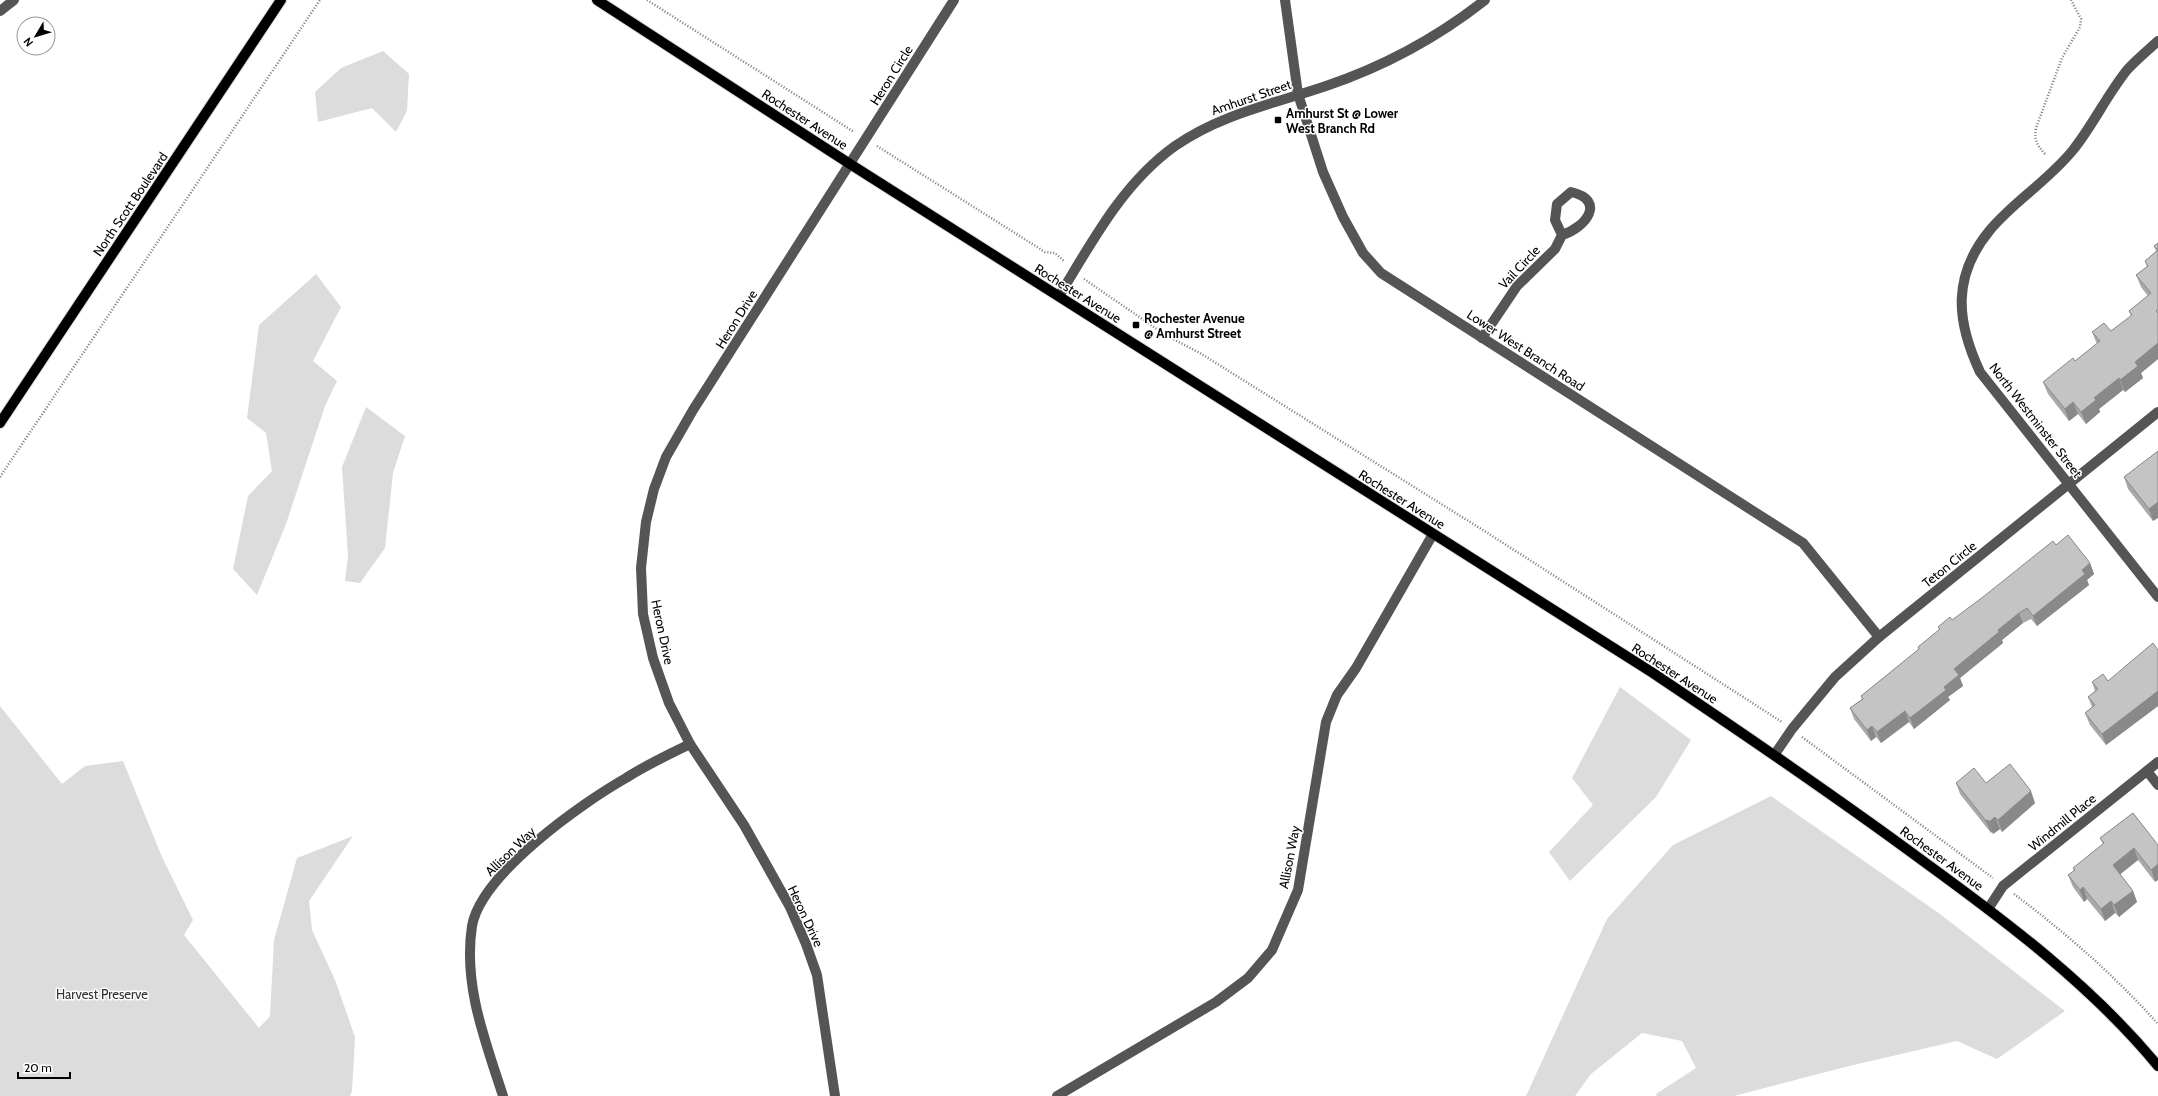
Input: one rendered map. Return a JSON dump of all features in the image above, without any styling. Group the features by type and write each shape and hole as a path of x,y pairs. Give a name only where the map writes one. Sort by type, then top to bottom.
{"main road":[{"name":"North Scott Boulevard","path":"0,422 281,0"},
{"name":"Rochester Avenue","path":"597,0 850,164 1653,673 1775,754 1988,909 2073,980 2107,1011 2158,1066"}],"street":[{"path":"0,11 14,0"},
{"name":"Heron Circle","path":"850,164 954,0"},
{"name":"Lower West Branch Road","path":"1285,0 1298,94 1323,172 1343,217 1363,253 1381,273 1803,543 1879,637"},
{"name":"Amhurst Street","path":"1059,296 1109,215 1126,192 1152,165 1174,147 1206,126 1230,116 1359,73 1416,46 1468,13 1485,0"},
{"name":"North Westminster Street","path":"2158,41 2128,69 2073,150 2049,177 1990,230 1974,253 1963,283 1962,320 1969,348 1980,372 2158,597"},
{"name":"Heron Drive","path":"835,1096 817,975 806,944 790,907 744,825 690,744 669,703 653,658 643,614 641,568 646,522 654,489 666,457 693,410 850,164"},
{"name":"Vail Circle","path":"1482,338 1517,286 1555,249 1562,235"},
{"name":"Teton Circle","path":"1775,754 1792,729 1835,677 1879,637 2158,412"},
{"name":"Allison Way","path":"1057,1096 1216,1002 1248,978 1272,950 1298,890 1326,722 1337,695 1356,668 1433,534"},
{"name":"Allison Way","path":"503,1096 475,1008 470,964 472,924 487,892 509,866 569,815 626,778 690,744"},
{"name":"Windmill Place","path":"1988,909 2003,886 2158,762"},
{"path":"2147,771 2158,785"}],"path":[{"path":"0,477 320,0"},
{"path":"647,0 866,140 1046,252 1055,253 1074,272 1168,336 1200,353 1486,532 1792,729 2049,920 2129,992 2158,1024"},
{"path":"2045,154 2037,146 2034,138 2036,128 2062,58 2080,27 2082,19 2071,0"}],"green space":[{"path":"383,51 409,74 407,111 396,132 372,108 318,122 315,92 341,68"},
{"path":"316,274 341,307 313,361 337,381 325,406 286,524 257,595 233,569 248,496 272,471 266,433 247,418 259,325"},
{"path":"366,407 405,436 393,473 385,548 360,583 345,581 348,556 342,467"},
{"path":"1620,687 1691,740 1656,797 1570,881 1549,852 1593,805 1572,778"},
{"name":"Harvest Preserve","path":"0,706 62,784 85,766 123,761 162,857 193,920 184,935 259,1028 270,1016 274,940 297,858 353,836 309,901 312,930 335,980 355,1037 352,1091 350,1096 0,1096"},
{"path":"1771,796 1940,914 2065,1011 1997,1059 1957,1041 1845,1067 1734,1096 1657,1096 1656,1094 1696,1068 1682,1041 1642,1033 1591,1074 1575,1096 1526,1096 1607,919 1673,845"}],"building":[{"path":"2158,243 2158,250 2154,246"},
{"path":"2158,250 2158,309 2156,311 2158,313 2158,343 2135,362 2138,366 2120,380 2119,378 2094,398 2096,400 2081,412 2073,402 2065,409 2043,382 2073,358 2075,361 2100,341 2092,332 2104,323 2111,331 2132,315 2129,311 2151,293 2136,275 2148,266 2145,261"},
{"path":"2158,451 2158,502 2149,509 2124,477"},
{"path":"2068,535 2090,563 2082,570 2085,574 2033,616 2027,608 1998,630 1999,632 1954,669 1959,675 1944,687 1946,690 1910,718 1905,711 1877,732 1872,726 1867,730 1850,708 1863,699 1861,696 1919,649 1918,647 1940,629 1938,627 1950,617 1952,620 2053,541 2056,545"},
{"path":"2153,643 2158,650 2158,691 2102,734 2085,713 2095,705 2088,697 2098,689 2092,682 2103,674 2108,681"},
{"path":"2010,764 2031,791 1998,820 1995,817 1989,822 1988,820 1986,821 1956,783 1974,768 1986,783"},
{"path":"2133,813 2158,845 2158,864 2151,870 2134,848 2113,865 2133,891 2114,905 2111,901 2101,909 2083,887 2080,890 2068,875 2075,870 2073,868 2104,843 2100,838"}],"place":[{"name":"Amhurst St @ Lower West Branch Rd","path":"1278,120"},
{"name":"Rochester Avenue @ Amhurst Street","path":"1136,325"}]}
